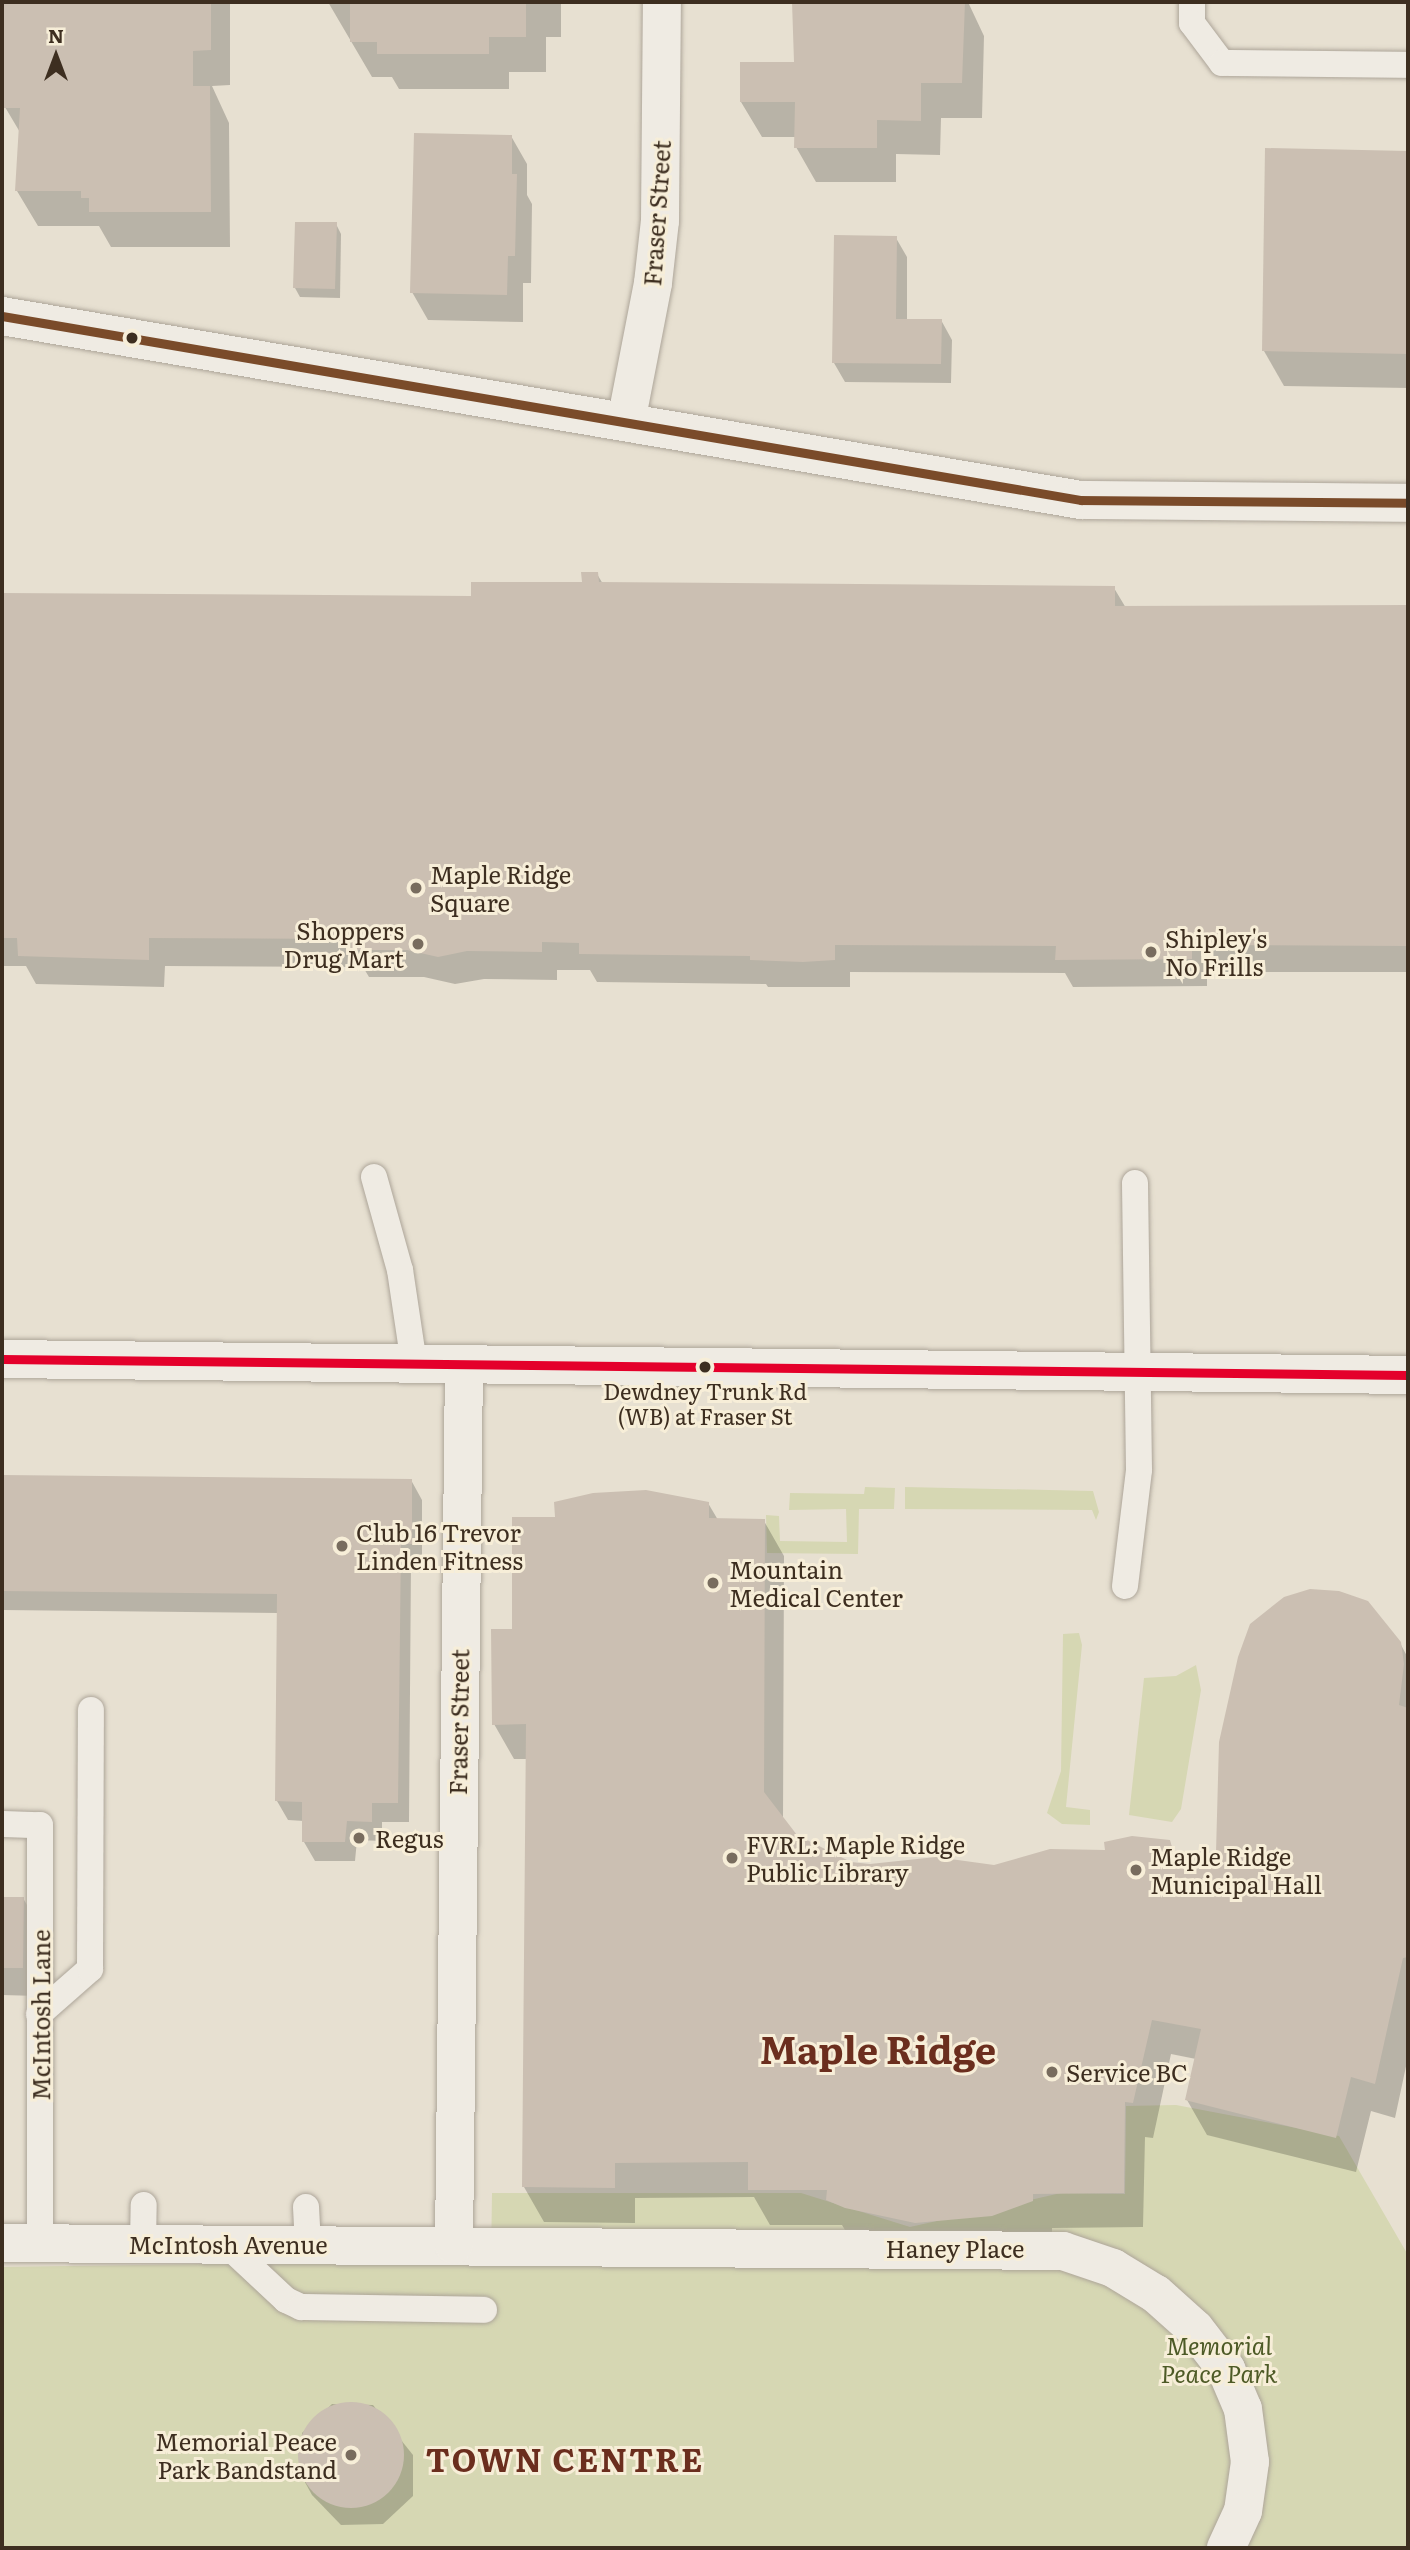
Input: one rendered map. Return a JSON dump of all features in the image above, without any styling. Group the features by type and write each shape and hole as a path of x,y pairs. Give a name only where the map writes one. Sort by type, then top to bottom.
{"main road":[{"name":"Fraser Street","path":"626,422 653,283 660,221 662,2"},
{"path":"2,316 1081,500 1408,503"},
{"path":"2,1359 414,1364 464,1368 1408,1375"},
{"name":"Fraser Street","path":"454,2245 464,1368"},
{"name":"McIntosh Avenue","path":"2,2244 226,2244 307,2225 454,2245"},
{"name":"Haney Place","path":"454,2245 1050,2249 1102,2263 1156,2294 1180,2314 1218,2356 1235,2386 1250,2462 1243,2511 1226,2548"}],"lane":[{"path":"1192,2 1192,23 1222,63 1408,65"},
{"path":"374,1177 400,1270 414,1364"},
{"path":"1125,1586 1139,1470 1140,1372 1135,1183"},
{"path":"39,2014 90,1969 91,1710"},
{"name":"McIntosh Lane","path":"2,1824 40,1825 40,2244"},
{"path":"143,2244 144,2205"},
{"path":"226,2244 286,2300 302,2307 484,2310"}],"green space":[{"path":"865,1487 895,1488 894,1509 859,1509 858,1554 767,1553 766,1515 779,1516 780,1541 847,1542 846,1509 789,1510 790,1493 864,1494"},
{"path":"905,1487 1093,1491 1099,1512 1096,1520 1092,1510 905,1509"},
{"path":"1079,1633 1082,1645 1066,1807 1090,1810 1090,1825 1062,1824 1047,1813 1061,1771 1063,1634"},
{"path":"1196,1665 1201,1690 1181,1809 1172,1822 1129,1815 1144,1678 1176,1676"},
{"name":"Memorial Peace Park","path":"1176,2105 1339,2136 1408,2255 1408,2548 2,2548 2,2267 491,2260 492,2193 801,2193 910,2227 1061,2193 1125,2194 1126,2106"}],"building":[{"path":"2,2 211,2 211,50 193,51 193,86 210,86 211,212 89,212 89,198 81,198 81,191 15,191 20,108 3,108"},
{"path":"350,2 526,2 526,37 489,37 489,54 377,54 377,42 350,42"},
{"path":"792,2 965,2 962,83 921,83 921,121 877,120 877,148 794,148 795,102 740,102 740,62 794,62"},
{"path":"414,133 512,135 512,174 517,174 515,256 508,256 507,295 410,293"},
{"path":"1265,148 1408,151 1408,354 1262,351"},
{"path":"295,222 337,222 335,289 293,288"},
{"path":"834,235 897,236 896,319 942,319 941,364 832,363"},
{"path":"581,572 598,572 599,582 1115,586 1115,606 1408,605 1408,946 1192,945 1192,959 1055,960 1056,946 835,945 835,960 803,962 750,960 750,956 579,954 579,943 542,942 542,952 467,951 438,957 407,950 351,950 351,939 149,938 149,960 18,956 17,938 2,938 2,593 471,596 471,582 582,582"},
{"path":"2,1475 412,1479 412,1544 401,1544 398,1803 372,1803 372,1822 347,1821 345,1842 302,1842 302,1802 275,1801 277,1594 2,1591"},
{"path":"646,1490 709,1502 709,1518 765,1519 764,1792 797,1835 851,1862 870,1864 936,1857 994,1865 1050,1849 1105,1850 1104,1842 1132,1836 1170,1840 1173,1851 1216,1852 1219,1742 1238,1657 1250,1624 1284,1597 1310,1589 1339,1591 1368,1601 1401,1642 1404,1664 1399,1705 1408,1708 1408,1957 1403,1958 1375,2084 1351,2077 1336,2138 1185,2100 1201,2029 1152,2020 1133,2103 1125,2102 1124,2193 1033,2194 1033,2201 992,2216 915,2223 845,2208 826,2200 827,2190 748,2190 748,2162 615,2163 615,2188 522,2187 526,1724 492,1725 491,1629 512,1629 512,1517 555,1517 554,1502 593,1493"},
{"path":"2,1897 24,1897 23,1968 2,1968"},
{"name":"Memorial Peace Park Bandstand","path":"351,2402 371,2406 388,2418 400,2435 404,2455 400,2475 388,2492 371,2504 351,2508 331,2504 314,2492 302,2475 298,2455 302,2435 314,2418 331,2406"}],"transit line":[{"path":"2,316 1081,500 1408,503"},
{"path":"2,1359 1408,1375"}],"place":[{"name":"Maple Ridge Square","path":"416,888"},
{"name":"Shoppers Drug Mart","path":"418,944"},
{"name":"Shipley's No Frills","path":"1151,952"},
{"name":"Dewdney Trunk Rd (WB) at Fraser St","path":"705,1367"},
{"name":"Club 16 Trevor Linden Fitness","path":"342,1546"},
{"name":"Mountain Medical Center","path":"713,1583"},
{"name":"Regus","path":"359,1838"},
{"name":"FVRL: Maple Ridge Public Library","path":"732,1858"},
{"name":"Maple Ridge Municipal Hall","path":"1136,1870"},
{"name":"Service BC","path":"1052,2072"},
{"name":"Memorial Peace Park Bandstand","path":"351,2455"}],"district":[{"name":"Maple Ridge","path":"878,2048"},
{"name":"TOWN CENTRE","path":"565,2458"}]}
